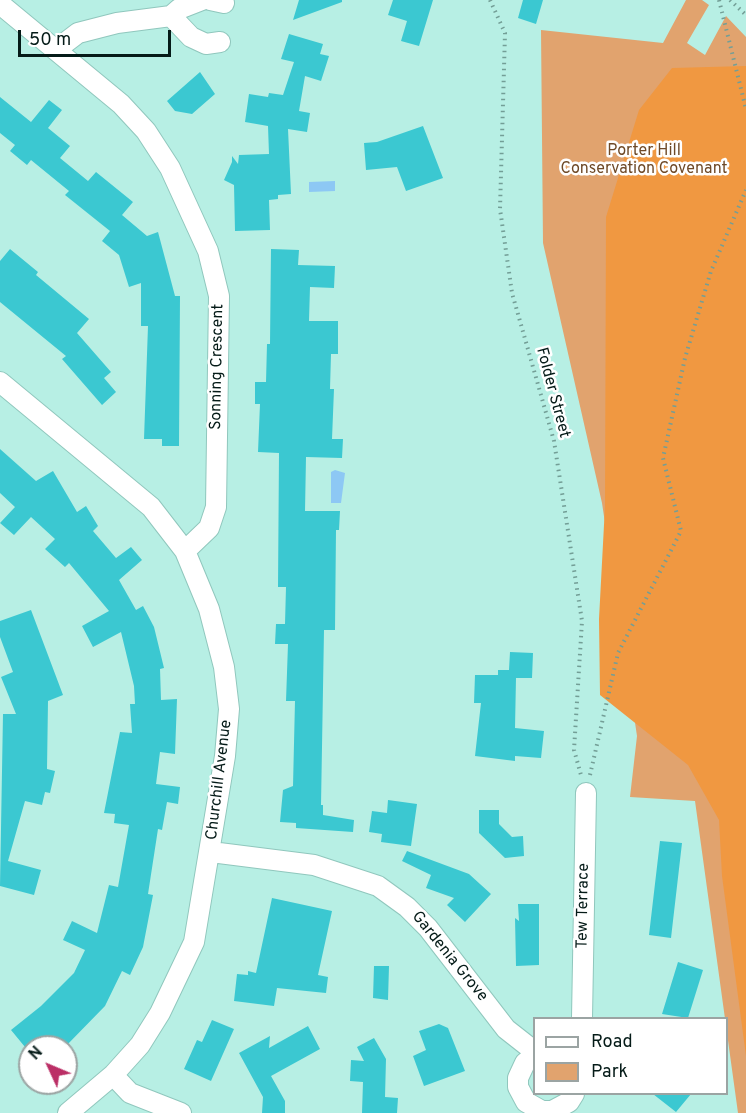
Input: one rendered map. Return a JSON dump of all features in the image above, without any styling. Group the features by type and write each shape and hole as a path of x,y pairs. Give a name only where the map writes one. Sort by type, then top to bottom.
{"street":[{"path":"57,49 78,33 117,23 171,16 179,9 202,0"},
{"name":"Sonning Crescent","path":"0,4 121,104 146,131 170,168 208,251 219,296 216,507 208,528 185,551"},
{"path":"171,16 191,37 207,44 220,42"},
{"name":"Churchill Avenue","path":"0,382 151,507 185,551 210,609 224,667 229,709 225,756 211,852 194,942 180,977 140,1045 113,1075 68,1113"},
{"name":"Tew Terrace","path":"582,1017 586,793"},
{"name":"Gardenia Grove","path":"211,852 314,865 378,886 407,907 428,927 506,1029 528,1063 518,1087 526,1102 535,1110"},
{"name":"Gardenia Grove","path":"506,1029 533,1050"},
{"path":"113,1075 130,1093 181,1113"},
{"path":"535,1110 552,1111 569,1103"}],"path":[{"name":"Folder Street","path":"490,0 505,33 500,209 512,293 554,441 582,621 574,750 586,793"},
{"path":"719,0 746,109"},
{"path":"730,0 746,15"},
{"path":"586,793 618,653 681,531 663,458 685,358 711,271 746,190"}],"green space":[{"name":"Porter Hill Conservation Covenant","path":"686,0 702,0 709,5 687,43 705,55 726,16 746,37 746,1113 738,1113 728,1040 728,1017 725,1017 695,801 630,797 637,736 602,503 543,243 541,30 663,43"},
{"name":"Porter Hill Conservation Covenant","path":"746,66 746,1056 722,876 719,820 688,765 600,695 599,619 605,506 606,217 639,110 672,68"}],"water":[{"path":"335,181 335,191 309,192 309,182"},
{"path":"335,470 345,473 341,503 331,503 331,472"}],"building":[{"path":"299,0 342,0 342,2 293,20"},
{"path":"393,0 433,0 419,46 401,41 407,21 388,15"},
{"path":"523,0 543,0 536,24 518,18"},
{"path":"289,34 323,44 320,54 329,56 321,81 305,76 299,111 310,113 307,132 288,129 291,194 278,195 278,199 269,200 270,230 235,231 234,185 224,180 232,162 232,156 238,164 239,155 269,154 268,126 245,122 249,94 268,97 269,93 283,95 294,62 281,59"},
{"path":"200,72 215,94 192,114 175,111 167,101"},
{"path":"0,97 31,122 49,100 62,110 48,128 70,146 60,158 88,181 96,172 133,202 122,215 147,236 158,232 175,296 180,296 179,446 162,446 162,439 144,439 148,326 141,326 141,283 129,287 119,255 102,241 110,231 65,195 69,191 31,160 27,165 10,151 15,145 0,133"},
{"path":"423,126 443,178 406,191 397,167 366,170 364,143 377,142"},
{"path":"10,249 38,272 36,275 89,319 77,333 111,372 104,378 116,392 102,405 62,359 66,356 0,302 0,261"},
{"path":"271,249 299,250 298,265 335,266 334,288 310,287 309,321 338,321 338,354 331,354 330,389 334,389 332,439 343,439 342,458 306,457 305,511 340,511 339,530 336,530 335,630 324,630 321,805 323,805 323,815 354,820 353,832 296,828 296,823 280,822 283,790 293,786 295,701 286,701 288,644 275,644 276,624 285,624 286,587 278,587 279,453 258,452 260,404 255,404 255,382 266,382 267,344 270,344"},
{"path":"0,449 36,481 53,471 77,512 86,506 98,526 93,531 116,558 131,547 142,560 119,580 136,610 143,606 154,627 164,668 160,669 161,700 177,699 175,754 160,752 156,784 180,787 178,804 167,802 162,830 158,829 148,894 153,895 143,947 130,975 122,971 105,1006 77,1035 18,1035 18,1038 11,1030 41,1006 74,973 85,950 63,940 72,921 97,933 109,885 118,887 129,825 114,823 115,814 104,813 120,732 132,733 130,704 135,704 134,686 121,632 93,647 82,626 109,611 69,563 65,567 45,549 55,539 31,517 14,535 0,523 15,507 0,493"},
{"path":"31,610 63,695 48,701 47,769 55,771 50,793 45,792 42,805 25,801 8,861 41,870 34,895 0,886 3,714 16,714 1,677 13,672 0,637 0,621"},
{"path":"510,652 533,653 532,678 516,678 515,728 544,731 541,758 515,756 515,761 475,756 481,703 474,703 475,675 498,675 498,670 509,670"},
{"path":"388,800 417,804 411,846 381,842 382,834 369,832 372,811 387,813"},
{"path":"479,810 499,810 499,824 512,837 523,836 524,856 505,858 479,833"},
{"path":"660,841 682,843 671,938 649,935"},
{"path":"407,851 469,874 491,894 465,922 447,905 454,898 426,888 431,875 402,861"},
{"path":"272,898 332,911 318,975 328,977 326,993 277,988 274,1006 234,1001 237,974 248,975 248,971 256,973"},
{"path":"518,904 539,904 539,965 516,966 515,918 519,921"},
{"path":"678,962 703,970 688,1017 662,1014"},
{"path":"374,966 389,966 388,1000 373,998"},
{"path":"212,1020 234,1029 211,1081 184,1069 197,1040 202,1042"},
{"path":"439,1024 448,1028 465,1071 424,1086 413,1056 426,1050 419,1031"},
{"path":"308,1026 320,1049 271,1076 285,1101 285,1113 262,1113 263,1097 239,1053 270,1036 269,1048"},
{"path":"374,1038 386,1059 385,1097 398,1098 397,1113 362,1113 363,1082 350,1081 351,1060 364,1061 357,1047"},
{"path":"654,1095 690,1095 676,1112"}]}
